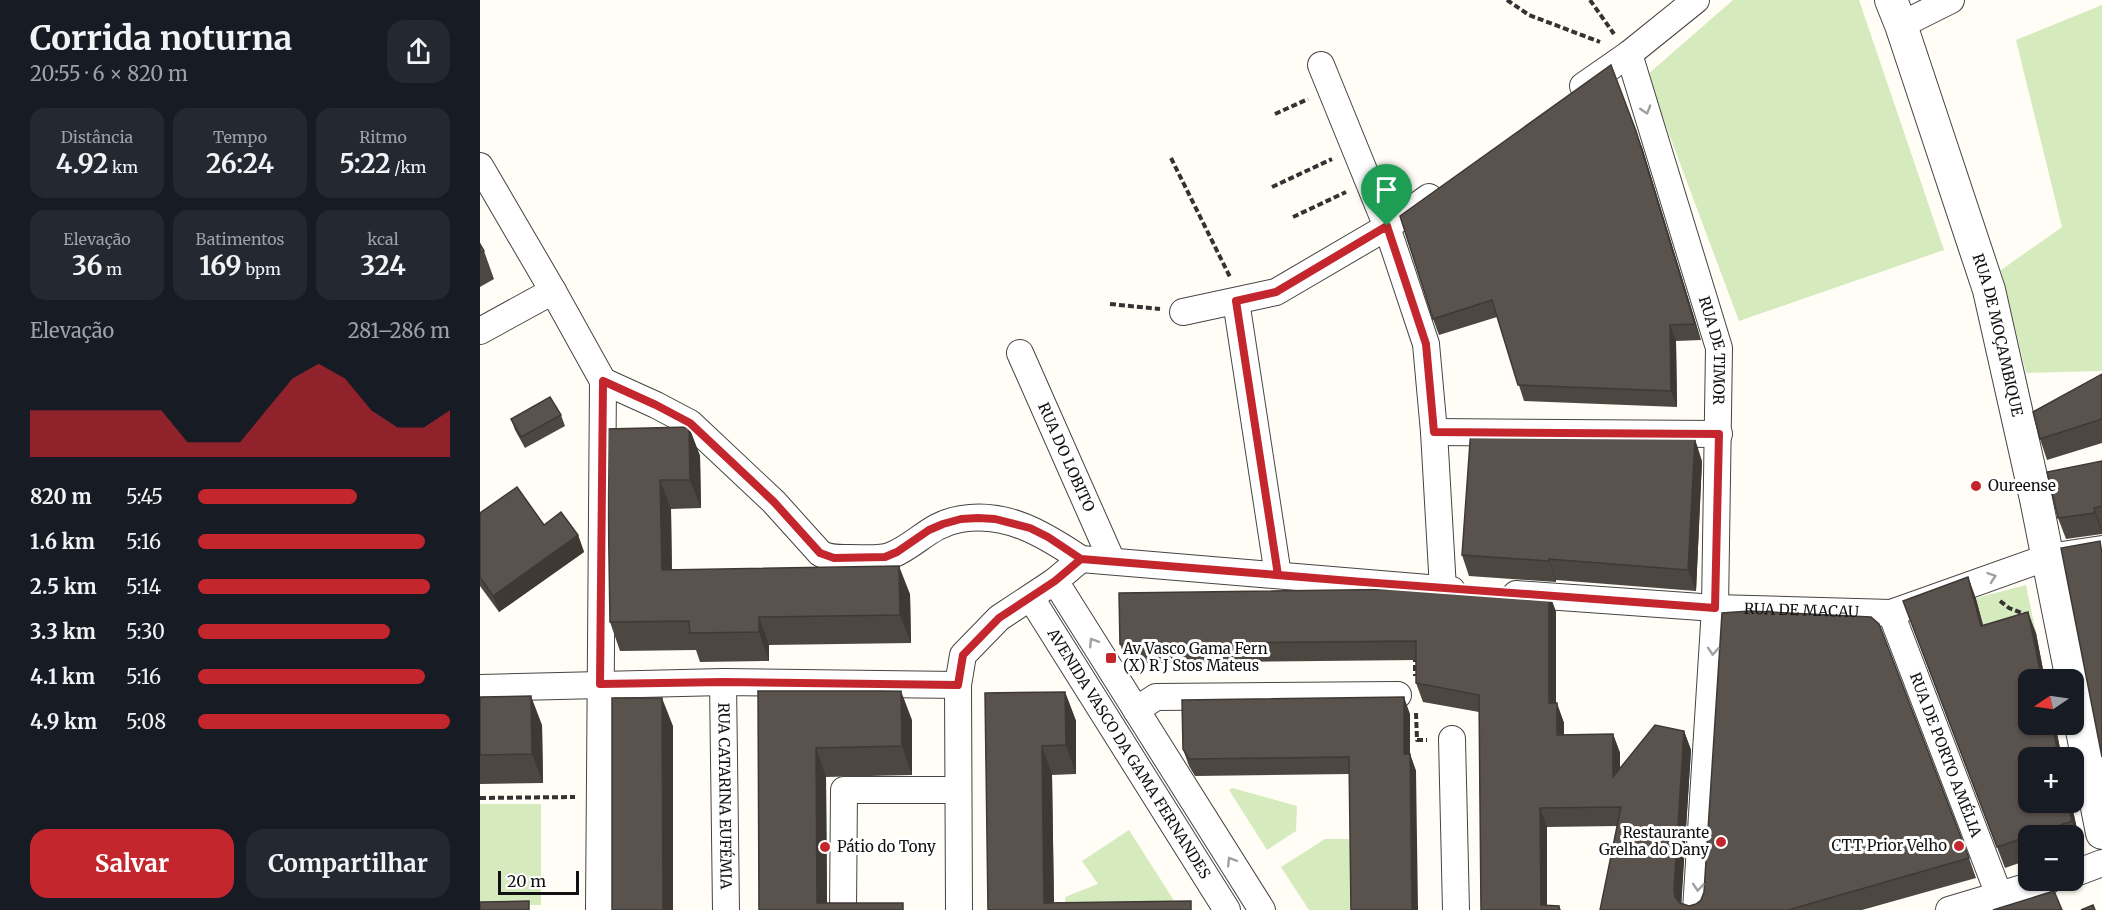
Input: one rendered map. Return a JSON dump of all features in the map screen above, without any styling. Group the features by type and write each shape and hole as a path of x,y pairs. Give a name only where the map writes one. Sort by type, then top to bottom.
{"street":[{"path":"1561,102 1629,54 1696,0"},
{"path":"1896,13 1951,0"},
{"name":"RUA DE MOÇAMBIQUE","path":"1896,13 1989,290 2048,557 2070,669"},
{"name":"RUA DE TIMOR","path":"1629,54 1719,348 1715,608 1696,910"},
{"path":"1321,65 1387,226 1426,344 1434,432 1443,589"},
{"path":"480,166 603,381 599,910"},
{"path":"1183,312 1276,292 1387,226 1445,185"},
{"path":"480,331 553,291"},
{"path":"1236,301 1278,575"},
{"name":"RUA DO LOBITO","path":"1020,353 1112,561"},
{"path":"603,381 690,423 774,502 824,556 834,558 885,557 943,524 961,519 978,518 1004,520 1030,528 1081,559 1055,581 999,618 963,655 958,685 959,910"},
{"path":"1434,432 1719,434"},
{"name":"RUA DE MACAU","path":"1081,559 1443,589 1715,608 1892,613 2048,557 2102,549"},
{"name":"AVENIDA VASCO DA GAMA FERNANDES","path":"1055,581 1262,910"},
{"name":"AVENIDA VASCO DA GAMA FERNANDES","path":"1031,598 1227,910"},
{"name":"RUA DE PORTO AMÉLIA","path":"1892,613 1999,894"},
{"path":"480,688 723,682 958,685"},
{"name":"RUA CATARINA EUFÉMIA","path":"723,682 726,910"},
{"path":"1136,710 1156,697 1398,695"},
{"path":"2083,735 2102,833"},
{"path":"1452,739 1456,910"},
{"path":"843,910 844,790 958,790"},
{"path":"2084,870 2102,863"},
{"path":"1949,910 2018,889"}],"path":[{"path":"1507,0 1529,15 1629,54"},
{"path":"1590,0 1629,54"},
{"path":"1275,114 1330,89"},
{"path":"1272,187 1355,148"},
{"path":"1171,158 1233,283 1236,301"},
{"path":"1293,217 1369,182"},
{"path":"1110,304 1183,312"},
{"path":"1979,582 1986,598 1995,597 2009,608 2027,615 2032,621 2059,615"},
{"path":"480,798 599,796"}],"green space":[{"path":"1733,0 1859,0 1944,250 1739,321 1647,75"},
{"path":"2102,5 2102,371 2026,373 2001,270 2062,227 2016,40"},
{"path":"2026,585 2036,633 1989,647 1976,598"},
{"path":"1232,788 1297,806 1296,831 1267,850 1229,790"},
{"path":"480,804 541,804 541,905 480,905"},
{"path":"1129,830 1180,910 1066,910 1065,897 1098,884 1082,861"},
{"path":"1325,839 1352,839 1353,910 1309,910 1281,867"}],"building":[{"path":"1611,65 1636,131 1695,324 1670,325 1671,391 1518,385 1492,300 1433,319 1400,216"},
{"path":"2102,374 2102,419 2040,439 2033,412"},
{"path":"550,397 561,415 521,437 511,419"},
{"path":"689,427 690,480 660,480 662,570 899,566 900,615 759,617 759,632 690,633 689,621 610,622 607,429"},
{"path":"1471,428 1695,439 1688,570 1462,555"},
{"path":"2102,461 2102,506 2094,508 2095,513 2058,518 2047,472"},
{"path":"517,487 544,525 561,512 578,535 493,596 480,577 480,513"},
{"path":"2100,541 2102,554 2102,757 2061,548"},
{"path":"1968,577 1981,626 2028,612 2040,669 2018,669 2018,735 2054,735 2057,747 2018,747 2018,813 2070,813 2072,821 2060,825 2018,825 2018,840 1997,847 1903,601"},
{"path":"1417,585 1549,593 1549,703 1557,703 1557,735 1613,734 1613,777 1655,725 1684,731 1674,890 1675,897 1680,903 1689,906 1701,900 1704,892 1722,613 1750,611 1871,617 1879,624 1969,858 1788,910 1600,910 1621,807 1540,808 1541,905 1559,906 1559,910 1481,910 1479,695 1416,683 1416,641 1120,644 1119,593 1417,589"},
{"path":"758,691 901,691 902,746 816,748 817,903 903,903 903,910 759,910"},
{"path":"1065,692 1066,745 1042,746 1044,903 1191,901 1191,910 988,910 985,693"},
{"path":"531,696 532,754 480,755 480,697"},
{"path":"1404,697 1404,754 1410,754 1412,910 1351,910 1349,757 1189,759 1183,749 1182,700"},
{"path":"612,698 662,698 663,910 612,910"},
{"path":"2054,891 2062,910 1993,910"},
{"path":"529,901 529,910 480,910 480,902"},
{"path":"2093,905 2095,910 2081,910"}],"place":[{"name":"Oureense","path":"1976,486"},
{"name":"Av Vasco Gama Fern (X) R J Stos Mateus","path":"1111,658"},
{"name":"Restaurante Grelha do Dany","path":"1721,842"},
{"name":"CTT Prior Velho","path":"1959,846"},
{"name":"Pátio do Tony","path":"825,847"}],"route":[{"path":"1387,226 1276,292 1236,301 1278,575 1081,559 1030,528 1013,522 978,518 961,519 929,530 892,556 834,558 824,556 734,462 690,423 603,381 600,684 723,682 958,685 963,655 999,618 1055,581 1081,559 1457,590 1715,608 1719,434 1434,432 1426,344 1387,226"}]}
